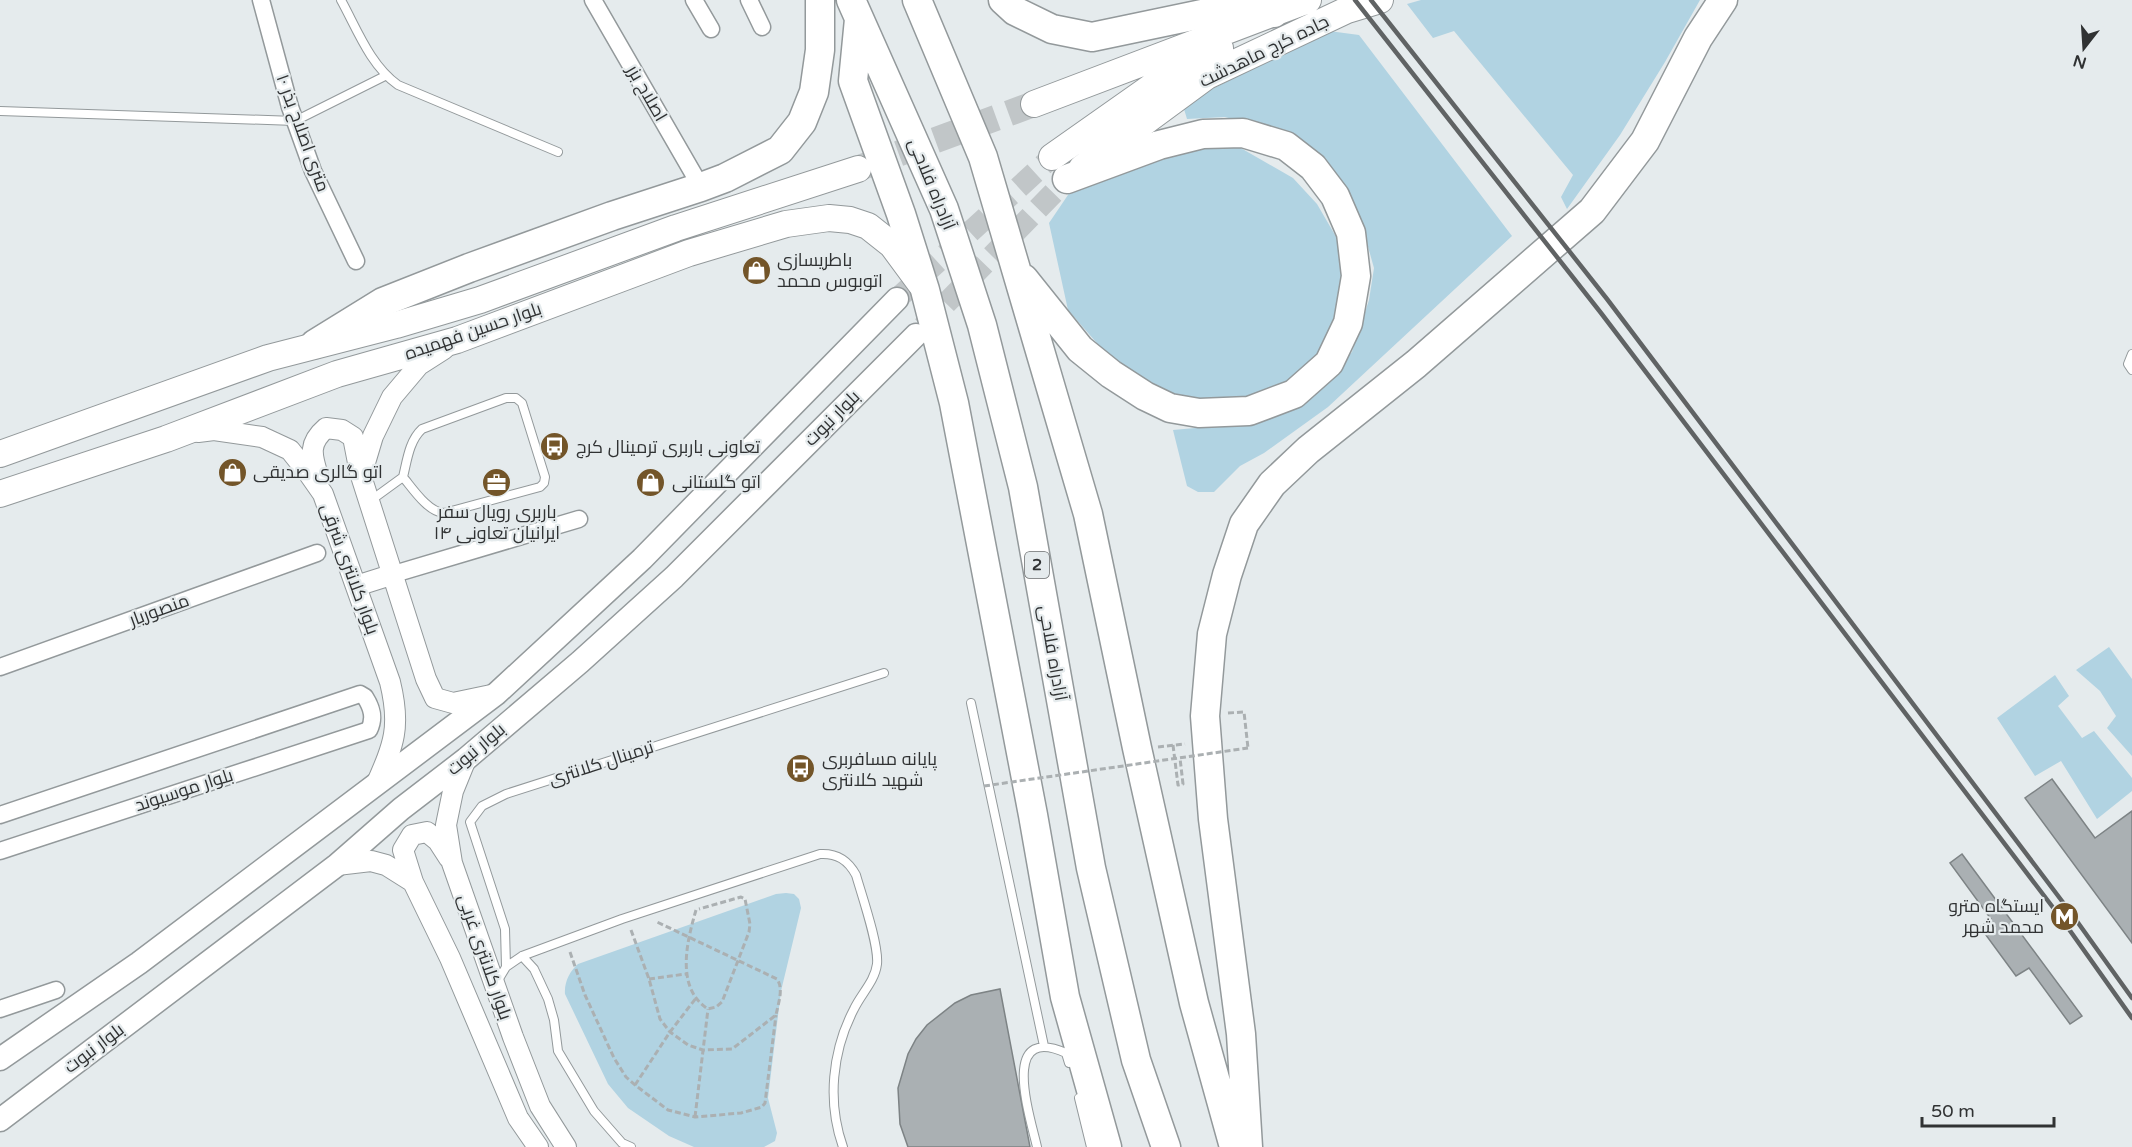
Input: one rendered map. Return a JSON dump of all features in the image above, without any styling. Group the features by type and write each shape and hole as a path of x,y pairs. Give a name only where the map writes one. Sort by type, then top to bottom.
{"highway":[{"path":"315,344 383,302 502,256 701,187 780,150 802,122 814,92 820,50 820,0"},
{"path":"917,0 983,157 1088,514 1194,1003 1234,1147"},
{"path":"1002,0 1015,11 1052,29 1092,37 1221,10 1263,9 1274,13"},
{"path":"1248,1147 1241,1034 1213,819 1205,716 1212,634 1227,575 1244,524 1272,484 1308,450 1416,364 1592,211 1645,141 1698,38 1723,0"},
{"path":"855,9 853,81 901,214 925,290 954,403 1033,815 1065,997 1107,1147"},
{"name":"آزادراه فلاحی","path":"855,9 944,209 982,325 1023,487 1091,868 1136,1060 1166,1147"},
{"path":"1015,268 1080,349 1145,396 1170,408 1199,413 1249,411 1294,394 1329,363 1348,323 1356,276 1351,233 1335,196 1312,167 1286,146 1243,133 1203,134 1059,168"}],"main road":[{"name":"جاده کرج ماهدشت","path":"1034,104 1308,0"},
{"name":"جاده کرج ماهدشت","path":"1059,168 1207,76 1347,10 1380,0"},
{"path":"1059,168 1167,76 1268,22 1274,13"},
{"name":"بلوار حسین فهمیده","path":"0,454 268,358 315,344 396,325 480,300 676,228 858,169"},
{"name":"بلوار حسین فهمیده","path":"0,494 166,438 337,374 457,340 689,253 786,224 829,218 850,220 868,226 891,245 925,290"},
{"name":"بلوار نبوت","path":"0,1059 139,963 496,694 642,559 897,299"},
{"name":"بلوار نبوت","path":"0,1120 337,865 401,809 466,759 580,662 674,577 916,335"}],"street":[{"name":"۱۰ متری اصلاح بذر","path":"261,0 295,121 313,171 356,261"},
{"name":"اصلاح بزر","path":"593,0 701,187"},
{"path":"694,0 711,29"},
{"path":"749,0 762,27"},
{"path":"361,476 373,436 392,397 418,365 457,340"},
{"name":"بلوار کلانتری شرقی","path":"376,785 392,748 396,729 396,705 390,682 323,494 311,451 317,435 326,428 342,430 353,437 361,476 426,679 435,698 453,703 496,694"},
{"name":"بلوار کلانتری شرقی","path":"166,438 214,430 261,436 290,450 323,494"},
{"path":"356,586 579,519"},
{"name":"منصوریار","path":"0,667 317,553"},
{"name":"بلوار موسیوند","path":"0,815 360,694 365,697 372,712 373,721 369,730 0,851"},
{"name":"بلوار کلانتری غربی","path":"466,759 453,791 446,825 452,863 540,1106 566,1147"},
{"name":"بلوار کلانتری غربی","path":"452,863 438,841 427,832 412,835 403,850 413,882 450,958 518,1118 538,1147"},
{"path":"337,865 371,861 386,865 413,882"},
{"path":"0,1009 56,990"}],"lane":[{"path":"341,0 373,59 385,76 398,85 558,152"},
{"path":"0,111 295,121 385,76"},
{"path":"2132,354 2128,364 2132,370"},
{"path":"370,501 403,477 412,444 422,429 506,398 516,398 522,404 545,477 540,487 444,513 437,512 430,507 403,477"},
{"name":"ترمینال کلانتری","path":"506,967 505,929 470,822 482,806 506,794 884,673"},
{"path":"971,703 1044,1046"},
{"path":"495,985 506,967 522,956 819,854 840,857 852,867 856,875 877,957 874,976 849,1018 837,1055 834,1096 843,1147"},
{"path":"522,956 534,969 548,999 554,1020 558,1051 594,1111 622,1143 631,1147"},
{"path":"1037,1147 1023,1086 1023,1068 1027,1057 1044,1046 1053,1047 1066,1053 1073,1075"},
{"path":"1076,1085 1090,1147"}],"path":[{"path":"984,786 1248,748 1245,712"},
{"path":"1137,748 1207,741"},
{"path":"1173,745 1178,785 1183,784 1180,758"},
{"path":"686,913 696,910 741,897 744,898 750,924 749,932 722,1002 716,1007 708,1009 701,1004 686,974 688,937 696,910"},
{"path":"570,952 585,995 614,1058 626,1077 635,1085 668,1110 695,1117 741,1113 762,1107 765,1104 780,982 657,922 666,919"},
{"path":"630,930 649,979 660,1019 670,1032 688,1045 704,1050 732,1049 776,1015"},
{"path":"649,979 686,974"},
{"path":"635,1085 696,998"},
{"path":"695,1117 708,1009"}],"shaded area":[{"path":"1421,0 1700,0 1620,135 1567,209 1561,197 1573,175 1454,31 1433,38 1407,4"},
{"path":"1329,31 1359,35 1512,236 1328,407 1264,453 1240,466 1214,492 1198,492 1187,486 1173,430 1250,423 1324,380 1352,352 1369,300 1374,268 1363,229 1281,133 1225,117 1187,119 1184,109 1204,93"},
{"path":"1211,139 1239,147 1293,178 1317,204 1342,247 1340,317 1324,348 1289,380 1240,401 1193,404 1123,373 1068,310 1049,223 1070,192"},
{"path":"2109,647 2132,679 2132,756 2107,728 2116,716 2100,691 2076,670"},
{"path":"2055,675 2069,696 2058,706 2082,738 2094,731 2132,778 2132,791 2097,819 2061,761 2035,776 1997,718"},
{"path":"776,894 794,894 799,899 801,908 781,991 768,1098 777,1133 775,1141 764,1147 694,1147 669,1136 628,1108 608,1084 565,994 567,981 570,973 578,964"}],"building":[{"path":"2052,779 2095,838 2132,811 2132,943 2025,798"},
{"path":"1962,854 2082,1016 2070,1024 2029,968 2016,976 1980,927 1991,919 1950,863"},
{"path":"1000,989 1030,1147 908,1147 900,1124 898,1088 908,1054 916,1039 927,1025 955,1003 971,995"}],"tunnel":[{"path":"862,167 1034,104"},
{"path":"897,299 1052,157"},
{"path":"923,327 1067,179"}],"railway":[{"path":"1355,0 1601,313 2061,918 2132,1018"},
{"path":"1371,0 1607,299 2071,913 2132,998"}],"place":[{"name":"باطریسازی اتوبوس محمد","path":"756,270"},
{"name":"تعاونی باربری ترمینال کرج","path":"555,447"},
{"name":"اتو گالری صدیقی","path":"232,472"},
{"name":"اتو گلستانی","path":"651,482"},
{"name":"باربری رویال سفر ایرانیان تعاونی ۱۴","path":"497,483"},
{"name":"پایانه مسافربری شهید کلانتری","path":"801,769"},
{"name":"ایستگاه مترو محمد شهر","path":"2065,916"}]}
